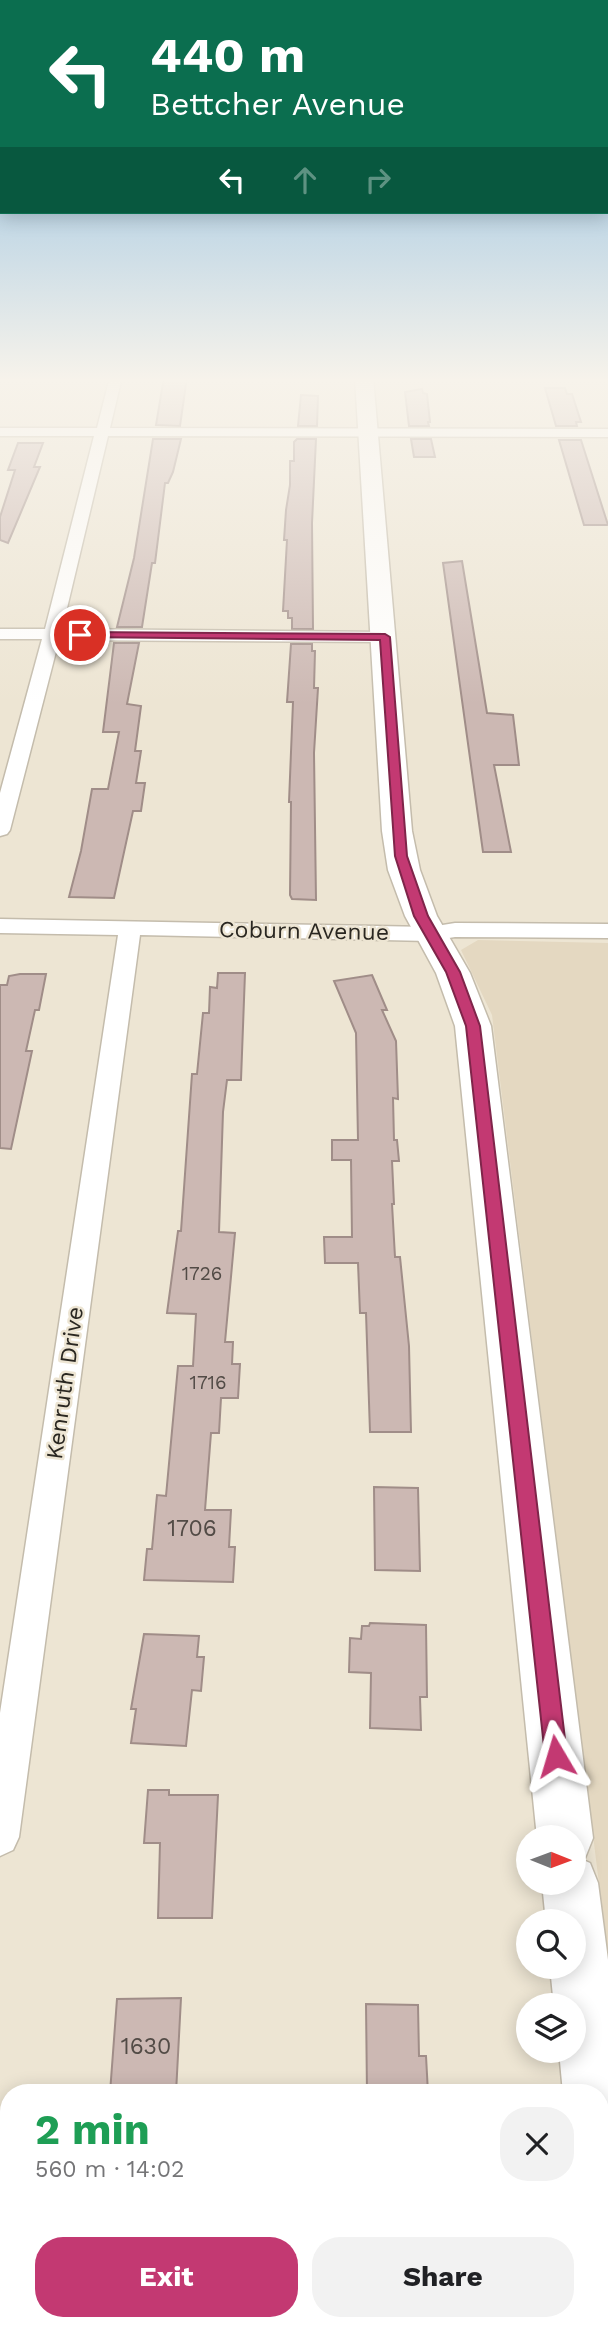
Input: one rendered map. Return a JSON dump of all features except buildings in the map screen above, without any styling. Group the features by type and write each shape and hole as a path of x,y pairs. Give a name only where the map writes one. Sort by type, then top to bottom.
{"street":[{"path":"0,830 90,486"},
{"path":"373,486 397,831 404,870 430,934 453,972 473,1026 564,1825"},
{"path":"0,634 385,637"},
{"name":"Coburn Avenue","path":"0,926 430,934 455,930 608,931"},
{"name":"Kenruth Drive","path":"0,1837 130,929"},
{"path":"571,1895 593,2084"}],"shaded area":[{"path":"478,940 608,943 608,1957 492,1015 461,950"}],"route":[{"path":"80,635 385,637 397,831 404,870 421,916 466,1000 473,1026 556,1756"}]}
